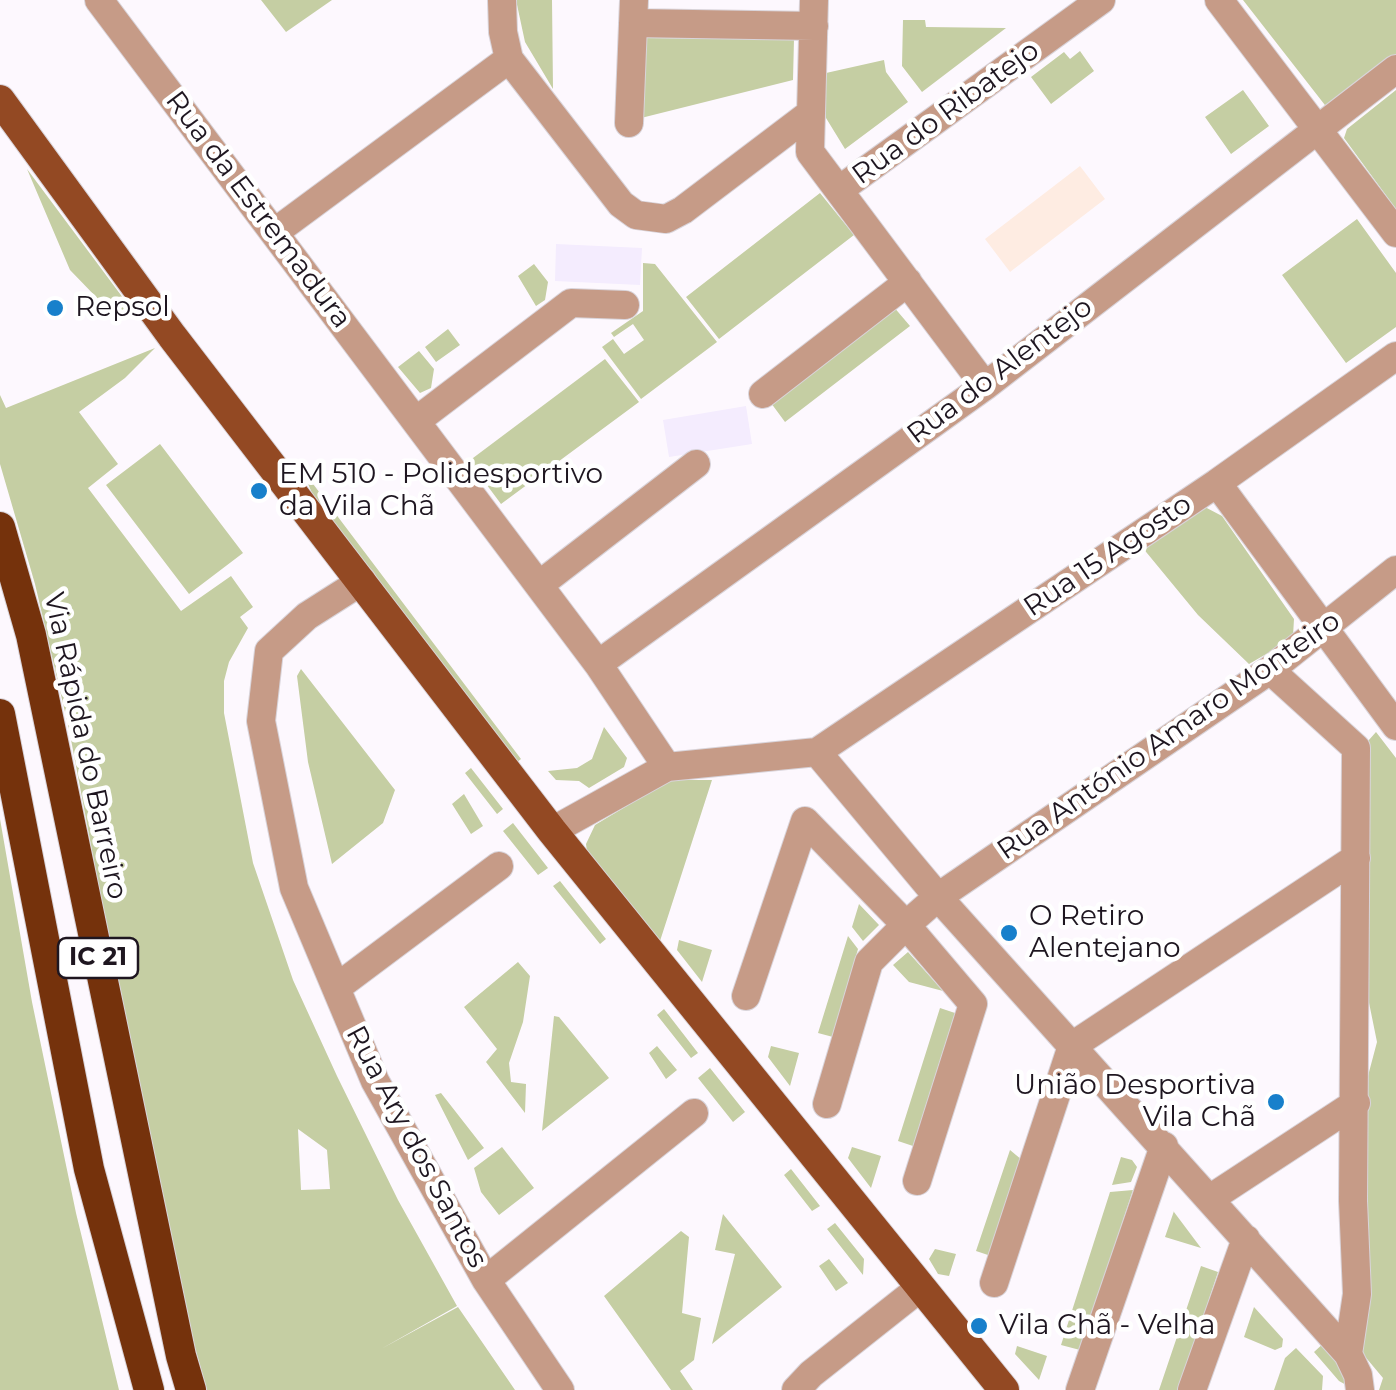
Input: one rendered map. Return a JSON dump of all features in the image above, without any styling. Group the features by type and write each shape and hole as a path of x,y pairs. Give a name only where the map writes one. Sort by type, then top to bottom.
{"highway":[{"name":"Via Rápida do Barreiro","path":"0,528 31,635 191,1390"},
{"name":"IC 21","path":"0,714 89,1169 149,1390"}],"main road":[{"path":"0,100 172,336 552,831 1004,1390"}],"street":[{"name":"Rua da Estremadura","path":"99,0 598,664 668,768"},
{"path":"502,0 509,60 621,204 636,215 666,219 683,210 811,113"},
{"name":"Rua do Ribatejo","path":"839,190 1101,0"},
{"path":"1219,0 1396,233"},
{"path":"629,123 633,12 814,13 810,152 985,386"},
{"path":"275,232 509,60"},
{"name":"Rua do Alentejo","path":"598,664 985,386 1396,69"},
{"path":"763,394 908,282"},
{"path":"416,421 572,304 626,305"},
{"name":"Rua 15 Agosto","path":"817,752 1216,483 1396,356"},
{"path":"539,586 696,464"},
{"path":"1216,483 1396,726"},
{"name":"Rua António Amaro Monteiro","path":"827,1104 869,962 906,924 938,897 1270,670 1396,570"},
{"name":"Rua Ary dos Santos","path":"362,581 307,616 270,651 262,721 294,888 375,1081 486,1280 560,1390"},
{"path":"1270,670 1356,748 1353,1201 1358,1294 1348,1354"},
{"path":"552,831 668,768 817,752 938,897 1348,1354 1358,1374 1360,1390"},
{"path":"746,996 805,821 906,924 973,1004 916,1181"},
{"path":"994,1283 1072,1046 1356,858"},
{"path":"336,988 499,866"},
{"path":"1210,1198 1356,1103"},
{"path":"486,1280 694,1113"},
{"path":"1080,1390 1164,1146"},
{"path":"1192,1390 1246,1239"},
{"path":"796,1390 921,1288"}],"shaded area":[{"path":"1080,166 1105,199 1010,272 985,239"},
{"path":"556,244 642,248 640,285 555,281"},
{"path":"746,406 752,444 669,457 663,420"}],"green space":[{"path":"261,0 332,0 286,32"},
{"path":"516,0 552,0 553,89 525,42"},
{"path":"1243,0 1396,0 1396,55 1328,109"},
{"path":"903,20 925,20 926,27 1006,28 922,92 902,66"},
{"path":"645,38 794,39 793,80 641,118"},
{"path":"1080,51 1094,71 1051,104 1031,77 1064,52 1070,59"},
{"path":"884,60 886,72 908,102 845,149 826,118 826,73"},
{"path":"1243,90 1269,126 1231,154 1205,117"},
{"path":"1396,90 1396,209 1344,138 1347,129"},
{"path":"27,169 138,318 99,300 70,270"},
{"path":"820,193 854,235 719,339 686,297"},
{"path":"1357,219 1396,273 1396,327 1346,363 1282,275"},
{"path":"643,263 655,264 717,342 641,399 602,347 613,339 624,354 644,340 633,324 614,337 611,333 643,311"},
{"path":"534,264 548,282 545,300 536,306 518,276"},
{"path":"893,306 910,326 785,422 771,403"},
{"path":"448,329 460,345 436,362 425,347"},
{"path":"155,348 125,378 79,412 118,464 88,488 181,611 231,576 253,607 240,617 248,628 229,662 224,681 224,713 253,863 293,980 337,1076 398,1200 457,1306 381,1349 458,1307 515,1390 207,1390 186,1316 133,1067 69,729 35,584 0,464 0,395 6,408","holes":["298,1129 327,1150 330,1189 301,1190"]},
{"path":"419,351 434,369 431,388 420,393 398,367"},
{"path":"605,359 639,402 501,504 469,461"},
{"path":"160,444 243,553 189,594 106,485"},
{"path":"301,468 521,759 516,763 312,493"},
{"path":"1203,506 1222,516 1294,619 1293,636 1287,642 1249,664 1198,615 1142,547"},
{"path":"301,669 395,790 383,823 332,864 308,762 297,676"},
{"path":"604,727 627,758 624,767 589,788 579,781 556,780 548,771 577,768 592,759"},
{"path":"1376,732 1396,758 1396,1390 1379,1390 1383,1378 1357,1347 1364,1091 1377,1042 1365,983 1364,757 1368,741"},
{"path":"471,768 503,809 497,814 465,773"},
{"path":"670,780 712,780 660,941 587,852 586,844 595,825"},
{"path":"464,794 483,826 471,834 452,804"},
{"path":"0,819 32,1002 76,1213 119,1390 0,1390"},
{"path":"513,823 548,868 538,875 503,831"},
{"path":"560,881 606,939 600,944 553,886"},
{"path":"859,904 879,925 863,941 852,927"},
{"path":"848,936 858,949 833,1037 818,1033"},
{"path":"679,940 712,950 702,982 677,950"},
{"path":"908,952 943,991 909,982 893,965"},
{"path":"518,962 530,976 523,1022 509,1063 511,1082 526,1084 525,1113 486,1062 497,1049 464,1007"},
{"path":"940,1008 955,1013 913,1146 898,1141"},
{"path":"664,1009 698,1053 691,1058 657,1015"},
{"path":"554,1016 559,1017 609,1078 542,1131"},
{"path":"657,1046 677,1070 666,1079 649,1053"},
{"path":"771,1046 799,1053 790,1086 768,1057"},
{"path":"710,1068 745,1112 733,1122 698,1078"},
{"path":"441,1093 484,1148 468,1160 435,1095"},
{"path":"502,1147 534,1188 499,1215 481,1192 474,1168"},
{"path":"852,1147 881,1156 871,1188 848,1158"},
{"path":"1010,1150 1022,1160 991,1256 976,1251"},
{"path":"1121,1157 1132,1160 1137,1167 1131,1182 1112,1185"},
{"path":"791,1169 820,1206 812,1211 784,1175"},
{"path":"1133,1190 1080,1350 1061,1345 1110,1192"},
{"path":"1174,1212 1201,1248 1165,1237"},
{"path":"723,1214 782,1287 712,1344 735,1254 715,1250"},
{"path":"835,1223 864,1259 863,1275 827,1229"},
{"path":"681,1231 689,1237 682,1313 701,1318 694,1360 680,1371 693,1390 671,1390 604,1296"},
{"path":"935,1249 956,1254 949,1276 938,1274 929,1259"},
{"path":"829,1259 848,1283 836,1291 819,1266"},
{"path":"1201,1266 1218,1272 1179,1390 1159,1390"},
{"path":"1254,1307 1283,1339 1282,1347 1275,1350 1244,1337"},
{"path":"1326,1341 1341,1358 1348,1386 1314,1352"},
{"path":"1017,1346 1047,1356 1039,1380 1015,1354"},
{"path":"1296,1348 1323,1376 1322,1390 1274,1390 1285,1358"}],"place":[{"name":"Repsol","path":"55,308"},
{"name":"EM 510 - Polidesportivo da Vila Chã","path":"259,491"},
{"name":"O Retiro Alentejano","path":"1009,933"},
{"name":"União Desportiva Vila Chã","path":"1276,1102"},
{"name":"Vila Chã - Velha","path":"979,1326"}]}
